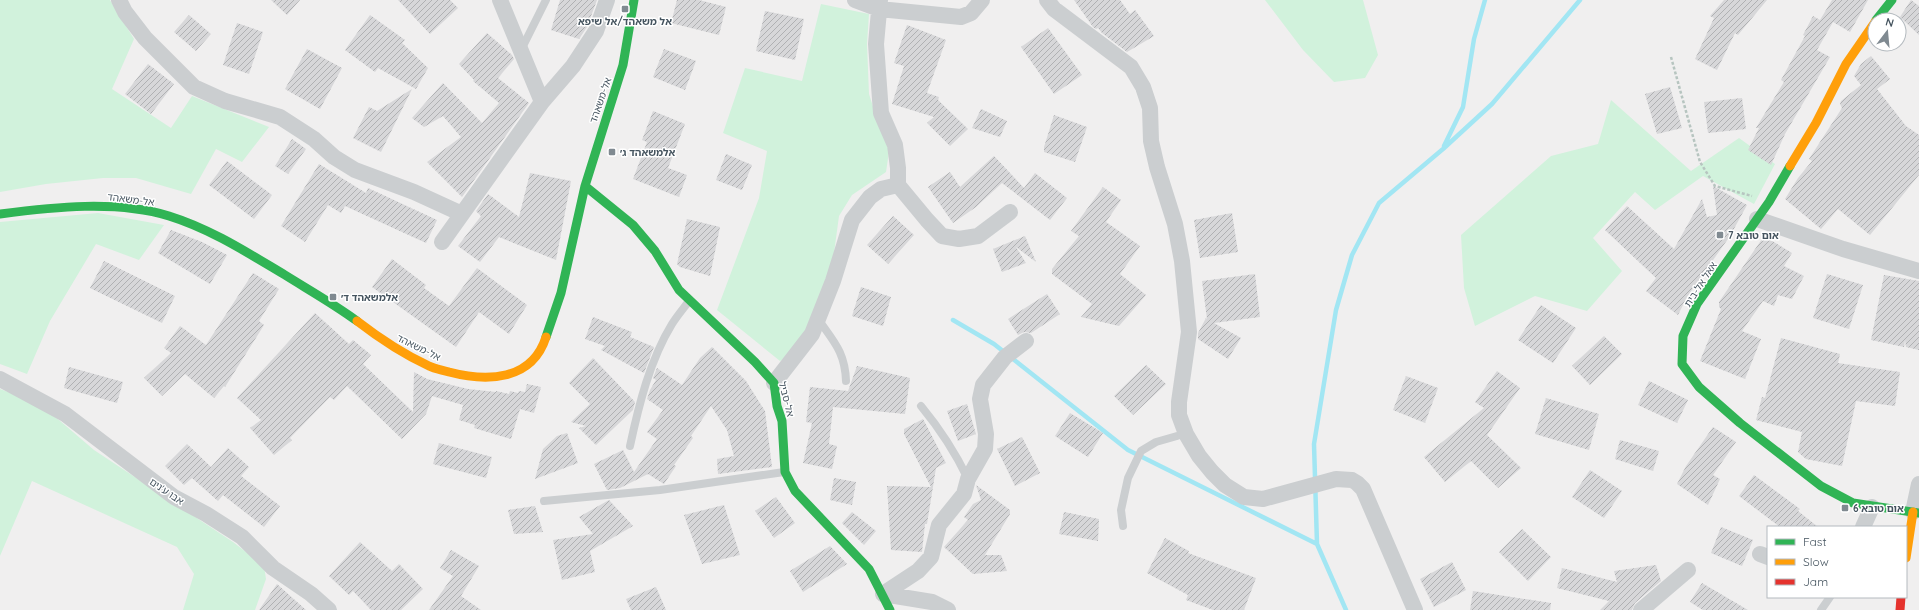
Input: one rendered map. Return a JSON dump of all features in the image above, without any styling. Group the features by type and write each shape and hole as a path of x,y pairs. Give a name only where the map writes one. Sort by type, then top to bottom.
{"street":[{"path":"119,0 125,12 145,38 194,87 225,101 280,117 314,139 334,157 355,170 414,192 462,214"},
{"path":"500,0 520,53 542,102"},
{"path":"442,242 542,102 573,66 592,37 607,0"},
{"name":"אל-משאהד","path":"0,214 40,209 94,206 128,209 168,216 242,249 340,309 385,342 430,366 469,377 494,378 514,372 533,360 545,341 561,293 585,186 623,65 634,0"},
{"path":"855,0 871,7 880,5 961,17 971,13 982,0"},
{"path":"1047,0 1060,13 1131,67 1143,87 1150,108 1151,141 1157,168 1175,224 1182,261 1189,332 1179,402 1180,415 1186,434 1199,456 1212,472 1230,488 1244,497 1263,499 1336,479 1352,480 1357,483 1363,489 1415,610"},
{"name":"אאל אל-בית","path":"1883,12 1892,0"},
{"path":"880,5 876,44 881,113 895,144 898,168 898,185 942,236 959,239 978,236 1010,212"},
{"name":"אאל אל-בית","path":"1867,34 1846,64 1816,123 1769,202 1697,304 1683,336 1682,364 1699,387 1734,418 1821,486 1853,503 1916,513"},
{"path":"774,384 812,334 833,281 852,220 870,196 881,189 898,185"},
{"name":"אל-סביל","path":"585,186 633,225 655,251 679,290 755,362 774,384 777,406 782,421 785,472 796,491 869,570 883,594 890,610"},
{"path":"1757,219 1843,249 1919,271"},
{"path":"883,594 918,571 931,558 939,525 964,494 968,479 985,449 986,443 980,406 983,385 1005,357 1026,341"},
{"name":"אבו ע'נים","path":"0,379 65,414 174,497 206,514 242,537 273,568 311,594 329,610"},
{"path":"1907,554 1916,513 1919,484"},
{"path":"1863,526 1872,506"},
{"path":"1641,610 1688,570"},
{"path":"883,594 932,602 948,610"},
{"path":"1900,610 1901,598"}],"lane":[{"path":"520,53 546,0"},
{"path":"630,446 638,410 654,361 672,323 689,301"},
{"path":"818,318 840,352 845,364 846,381"},
{"path":"921,406 941,430 955,452 968,479"},
{"path":"1123,526 1121,510 1128,478 1142,451 1156,442 1177,436"},
{"path":"544,502 660,490 785,472"},
{"path":"1821,610 1829,598"}],"path":[{"path":"1672,57 1700,162 1715,186 1769,202"}],"green space":[{"path":"0,0 110,0 134,39 112,89 171,128 192,96 269,127 242,162 216,149 191,194 136,178 103,178 46,184 0,192"},
{"path":"1265,0 1363,0 1378,55 1365,78 1334,82 1303,50"},
{"path":"821,4 869,14 867,44 869,94 876,116 890,145 886,172 852,195 839,216 834,253 810,344 780,361 717,310 759,198 767,151 723,133 745,68 802,81"},
{"path":"1611,100 1691,171 1739,138 1775,164 1754,204 1703,176 1655,210 1635,192 1593,238 1622,271 1587,311 1535,296 1475,326 1464,288 1461,235 1551,156 1598,144"},
{"path":"98,213 164,225 139,260 96,244 50,321 27,374 0,364 0,222"},
{"path":"0,389 30,400 59,420 94,450 233,542 264,566 266,579 255,610 183,610 194,574 177,547 32,481 0,556"}],"building":[{"path":"271,0 300,0 287,15"},
{"path":"398,0 450,0 458,8 430,34"},
{"path":"560,0 597,0 587,27 579,39 551,30"},
{"path":"677,0 699,0 726,7 719,35 671,23"},
{"path":"1074,0 1120,0 1130,14 1135,10 1154,36 1127,52 1102,33 1098,28 1096,29 1093,27"},
{"path":"1724,0 1767,0 1738,35 1735,33 1717,70 1695,59 1714,18 1710,16"},
{"path":"1832,0 1868,0 1850,32 1833,22 1817,50 1830,57 1785,134 1771,165 1748,150 1759,128 1756,128 1784,82 1781,80 1805,36 1803,35 1813,16 1820,20"},
{"path":"1911,0 1919,6 1919,35 1907,24 1907,12 1903,12"},
{"path":"765,11 804,19 795,60 756,51"},
{"path":"189,15 211,34 196,51 174,32"},
{"path":"370,15 405,40 402,43 428,68 416,89 378,68 375,72 345,50"},
{"path":"237,23 263,32 249,74 223,65"},
{"path":"907,25 946,40 927,93 939,97 938,100 968,129 950,146 927,123 934,117 892,104 904,66 894,63"},
{"path":"1048,28 1082,75 1054,94 1021,47"},
{"path":"487,33 512,55 514,59 498,78 529,103 462,197 427,162 461,137 443,116 424,127 412,118 443,83 482,123 499,103 473,81 474,80 459,64"},
{"path":"307,49 342,68 320,109 285,89"},
{"path":"664,49 696,61 685,90 653,77"},
{"path":"1871,56 1890,79 1877,89 1906,126 1919,135 1919,175 1870,235 1838,209 1821,229 1785,199 1798,178 1812,161 1809,159 1842,108 1840,104 1841,101 1861,85 1854,76 1861,64"},
{"path":"148,64 174,84 151,114 125,94"},
{"path":"1670,87 1682,128 1657,134 1645,94"},
{"path":"412,89 381,152 353,138 369,107 377,111"},
{"path":"1742,98 1746,129 1708,133 1704,102"},
{"path":"981,109 1007,121 1000,137 972,128"},
{"path":"653,111 685,124 668,168 687,175 679,197 633,179 647,142 642,140"},
{"path":"1054,115 1087,127 1075,162 1044,152 1044,147"},
{"path":"292,139 306,149 288,174 275,166"},
{"path":"726,154 752,165 742,190 716,180"},
{"path":"994,156 1024,188 1035,173 1067,198 1050,220 1002,183 976,207 953,223 928,187 950,172 960,187"},
{"path":"227,161 272,195 254,219 209,185"},
{"path":"319,164 366,193 368,188 437,220 426,243 345,206 341,213 328,205 305,242 281,226"},
{"path":"530,173 571,181 556,260 499,237 480,262 458,246 481,216 476,211 488,194 519,217"},
{"path":"1713,186 1747,205 1730,236 1687,297 1678,315 1646,291 1656,278 1605,230 1627,206 1674,249 1702,199 1707,217 1717,215"},
{"path":"1103,187 1121,200 1106,222 1140,246 1120,274 1146,295 1119,326 1081,317 1092,304 1052,274 1052,269 1079,236 1071,231"},
{"path":"1232,213 1238,252 1200,258 1194,220"},
{"path":"893,216 914,235 888,264 867,245"},
{"path":"687,219 720,227 710,276 680,267 677,264"},
{"path":"171,230 202,242 227,255 210,284 158,253"},
{"path":"1025,236 1036,262 1016,247 1026,263 1002,272 993,249"},
{"path":"1764,236 1792,253 1784,266 1804,276 1792,299 1778,295 1774,306 1763,301 1742,331 1761,339 1745,379 1700,361 1721,309 1719,307 1719,302"},
{"path":"392,259 426,285 424,288 449,306 477,268 527,305 509,334 479,312 456,347 372,287"},
{"path":"104,261 175,296 162,323 90,288"},
{"path":"253,273 279,289 259,321 264,325 225,387 224,386 214,398 185,374 162,396 144,378 171,353 164,348 180,326 206,345"},
{"path":"1255,274 1260,317 1214,323 1241,338 1228,359 1198,339 1198,333 1206,318 1207,319 1202,281"},
{"path":"1827,274 1863,285 1849,329 1813,318"},
{"path":"1884,275 1919,281 1919,350 1906,347 1905,340 1904,347 1871,340"},
{"path":"861,287 891,297 883,326 852,316"},
{"path":"1047,294 1060,314 1031,333 1024,332 1018,335 1008,319"},
{"path":"1541,305 1576,328 1553,363 1518,340"},
{"path":"315,313 349,344 353,340 371,355 363,364 413,412 414,372 427,379 468,389 496,391 509,394 510,391 518,393 519,391 525,392 527,384 541,387 534,413 520,409 511,439 474,428 475,425 459,420 463,405 432,396 426,414 402,439 347,386 334,400 330,397 290,438 292,440 274,455 250,428 261,420 237,398"},
{"path":"593,317 632,332 630,337 654,347 644,373 601,350 605,346 585,339"},
{"path":"1604,336 1622,354 1590,385 1572,366"},
{"path":"1781,338 1840,354 1838,363 1900,372 1895,406 1856,401 1842,466 1806,459 1798,452 1802,432 1756,420 1762,397 1765,398"},
{"path":"712,347 746,381 765,411 772,467 718,474 717,459 734,456 727,430 711,406 691,436 693,438 674,465 676,466 664,484 648,474 620,488 607,490 594,464 623,450 634,472 657,439 647,432 663,410 647,399 656,380 653,378 657,368 682,385 700,358"},
{"path":"593,358 635,402 633,410 596,445 579,428 586,426 571,422 590,404 569,383"},
{"path":"1146,365 1166,384 1133,415 1114,396"},
{"path":"857,366 910,378 905,414 833,407 829,444 837,446 832,469 803,463 812,423 806,422 810,387 848,391"},
{"path":"69,367 123,382 117,403 64,388"},
{"path":"1497,371 1520,388 1487,435 1521,468 1498,488 1471,461 1445,482 1424,457 1484,408 1475,402"},
{"path":"1406,376 1438,388 1425,423 1393,410"},
{"path":"1649,381 1688,400 1677,423 1638,405"},
{"path":"1546,398 1599,414 1589,450 1535,434"},
{"path":"967,404 976,434 958,441 947,411"},
{"path":"1070,413 1103,433 1088,457 1055,436"},
{"path":"923,419 946,463 936,468 927,524 925,524 922,552 891,550 887,486 931,487 904,434 904,429"},
{"path":"1713,427 1736,442 1713,475 1720,479 1708,505 1677,484 1686,466"},
{"path":"567,433 578,463 535,479 543,449 557,436"},
{"path":"1022,437 1040,473 1015,486 997,449"},
{"path":"1620,440 1659,451 1653,471 1615,459"},
{"path":"439,443 492,457 486,478 433,464"},
{"path":"187,444 211,467 228,448 249,467 241,476 280,506 264,527 223,495 218,501 192,478 184,485 165,466"},
{"path":"1590,470 1622,491 1604,518 1572,497"},
{"path":"1754,475 1800,509 1798,511 1817,526 1779,526 1739,496"},
{"path":"834,478 856,482 852,505 830,500"},
{"path":"976,485 1010,510 1010,514 985,555 1001,555 1007,571 973,574 944,547 968,520 964,517 973,504 981,500"},
{"path":"776,497 795,523 774,538 755,511"},
{"path":"609,500 633,526 590,551 595,572 562,580 553,540 593,534 579,517"},
{"path":"724,505 740,555 702,564 684,515"},
{"path":"535,506 543,532 514,534 508,510"},
{"path":"852,512 876,531 864,545 842,523"},
{"path":"1064,512 1099,519 1098,541 1059,534"},
{"path":"1721,527 1753,540 1742,566 1711,553"},
{"path":"1522,529 1551,557 1528,581 1499,552"},
{"path":"1165,538 1189,551 1188,553 1256,578 1244,610 1213,610 1186,600 1188,595 1147,573"},
{"path":"360,542 392,571 399,564 423,589 401,610 371,610 353,591 349,595 329,576"},
{"path":"830,546 847,564 803,592 790,571"},
{"path":"451,550 479,566 461,596 481,610 429,610 453,576 440,568"},
{"path":"1452,562 1466,590 1434,607 1420,579"},
{"path":"1656,565 1661,581 1635,603 1632,610 1600,610 1609,601 1557,588 1562,568 1617,582 1614,571"},
{"path":"1702,583 1748,610 1703,610 1690,602"},
{"path":"277,584 306,610 259,610"},
{"path":"656,587 666,610 631,610 626,599"},
{"path":"1473,591 1551,603 1550,610 1470,610"}],"waterway":[{"path":"1444,146 1463,107 1474,39 1485,0"},
{"path":"1346,610 1317,544 1314,444 1336,310 1352,255 1379,203 1443,149 1492,104 1580,0"},
{"path":"953,320 994,344 1128,450 1317,544"}],"traffic: fast":[{"path":"546,337 561,293 585,186 623,65 634,0"},
{"path":"1882,12 1892,0"},
{"path":"1790,166 1769,202 1697,304 1683,336 1682,364 1699,387 1740,423 1821,486 1853,503 1919,513"},
{"path":"585,186 633,225 655,251 679,290 755,362 774,383 777,406 782,421 785,472 795,491 869,569 890,610"},
{"path":"0,214 63,207 107,206 149,211 169,216 185,221 229,242 321,297 357,321"}],"traffic: slow":[{"path":"1790,166 1816,123 1846,64 1867,34"},
{"path":"357,321 374,334 429,366 449,372 478,377 506,375 519,370 530,362 539,352 546,337"},
{"path":"1907,551 1913,512"}],"traffic: jam":[{"path":"1900,610 1901,598"}],"place":[{"name":"אל משאהד/אל שיפא","path":"625,9"},
{"name":"אלמשאהד ג׳","path":"612,152"},
{"name":"אום טובא 7","path":"1720,235"},
{"name":"אלמשאהד ד׳","path":"333,297"},
{"name":"אום טובא 6","path":"1845,508"}]}
